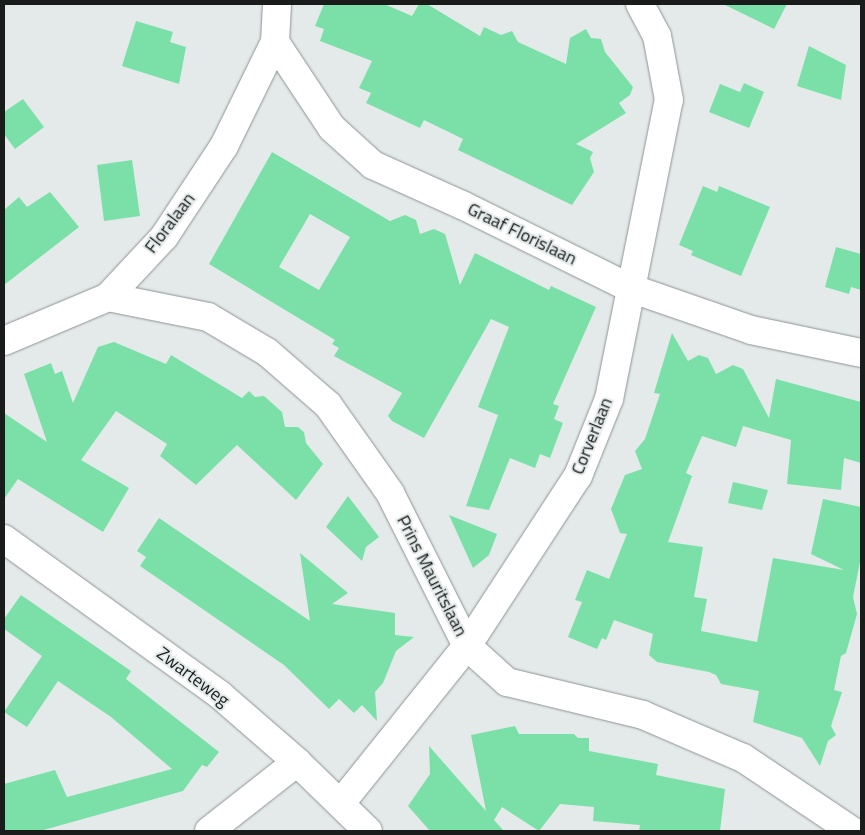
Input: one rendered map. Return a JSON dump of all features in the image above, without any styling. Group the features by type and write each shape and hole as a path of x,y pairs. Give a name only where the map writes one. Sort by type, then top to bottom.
{"street":[{"path":"275,42 277,4"},
{"name":"Corverlaan","path":"341,803 467,646 578,476 609,399 669,100 657,36 640,4"},
{"name":"Graaf Florislaan","path":"275,42 332,128 373,165 462,204 630,288 751,330 861,353"},
{"name":"Floralaan","path":"4,340 108,296 164,237 224,146 275,42"},
{"name":"Prins Mauritslaan","path":"108,296 208,317 266,352 328,405 390,493 467,646 507,682 643,714 743,758 852,831"},
{"name":"Zwarteweg","path":"4,539 220,695 297,762 368,831"},
{"path":"209,831 297,762"}],"building":[{"path":"324,4 384,4 412,16 419,4 427,4 480,36 484,27 501,35 512,31 518,42 566,64 570,38 586,29 591,38 601,39 605,52 633,87 630,95 619,103 626,113 576,144 593,152 590,158 594,172 572,205 458,150 463,139 424,120 420,128 366,103 371,93 359,88 372,61 320,41 324,29 315,26"},
{"path":"723,4 787,4 774,29"},
{"path":"136,21 173,32 170,42 186,47 179,84 122,66"},
{"path":"809,46 846,65 841,100 797,86"},
{"path":"744,83 764,92 749,128 709,112 720,84 740,92"},
{"path":"23,99 44,127 15,149 4,134 4,112"},
{"path":"272,152 390,221 405,215 416,220 420,234 434,229 445,234 460,285 475,253 549,290 551,286 596,307 553,404 559,406 554,419 563,423 550,458 540,454 535,468 510,458 489,510 466,506 498,415 478,407 509,327 491,319 424,438 392,421 388,416 402,393 334,356 339,348 332,344 335,340 209,264","holes":["310,214 350,237 319,290 279,267"]},
{"path":"132,160 140,216 104,221 97,165"},
{"path":"703,186 717,192 719,186 770,207 741,276 691,255 693,251 679,245"},
{"path":"50,192 79,227 4,285 4,210 19,197 27,207"},
{"path":"836,247 861,254 861,290 851,287 849,294 825,287"},
{"path":"672,333 688,361 699,355 708,358 716,374 733,365 743,369 769,418 776,379 861,402 861,463 844,458 841,490 787,484 791,440 743,426 736,447 702,436 686,473 692,476 668,542 703,547 694,597 707,599 701,631 757,642 773,558 844,570 811,554 823,499 861,507 861,557 853,597 857,614 846,653 841,656 834,690 842,692 831,726 836,735 828,741 820,766 802,738 753,722 759,691 721,684 716,675 709,672 657,662 649,655 653,634 614,620 606,640 602,638 597,649 568,637 582,602 575,600 587,570 609,579 627,534 620,533 611,509 625,475 642,469 635,451 645,439 660,394 654,393"},
{"path":"114,342 166,364 171,355 242,398 249,391 255,397 264,396 282,412 285,427 298,427 304,432 306,443 323,464 296,500 237,445 196,485 160,456 167,444 116,411 81,460 129,488 103,532 18,479 4,499 4,413 47,442 24,374 51,363 55,374 62,371 73,403 98,347"},
{"path":"733,482 768,490 762,510 728,503"},
{"path":"348,496 379,537 366,547 362,561 326,527"},
{"path":"449,515 497,534 489,555 473,568"},
{"path":"159,518 310,621 300,553 348,593 332,604 395,613 395,635 414,637 396,651 383,683 375,692 377,721 362,705 354,713 339,699 329,709 284,665 140,566 146,557 137,551"},
{"path":"21,595 131,671 126,679 219,752 207,767 202,765 183,791 40,831 4,831 4,784 55,770 67,797 172,769 111,717 58,681 27,727 4,712 42,656 4,629 4,619"},
{"path":"515,726 519,734 574,734 578,738 589,738 589,751 658,764 656,775 725,789 720,831 639,831 640,825 593,821 594,807 560,804 539,831 502,807 494,820 504,831 430,831 408,806 430,774 429,746 486,811 471,735"}]}
